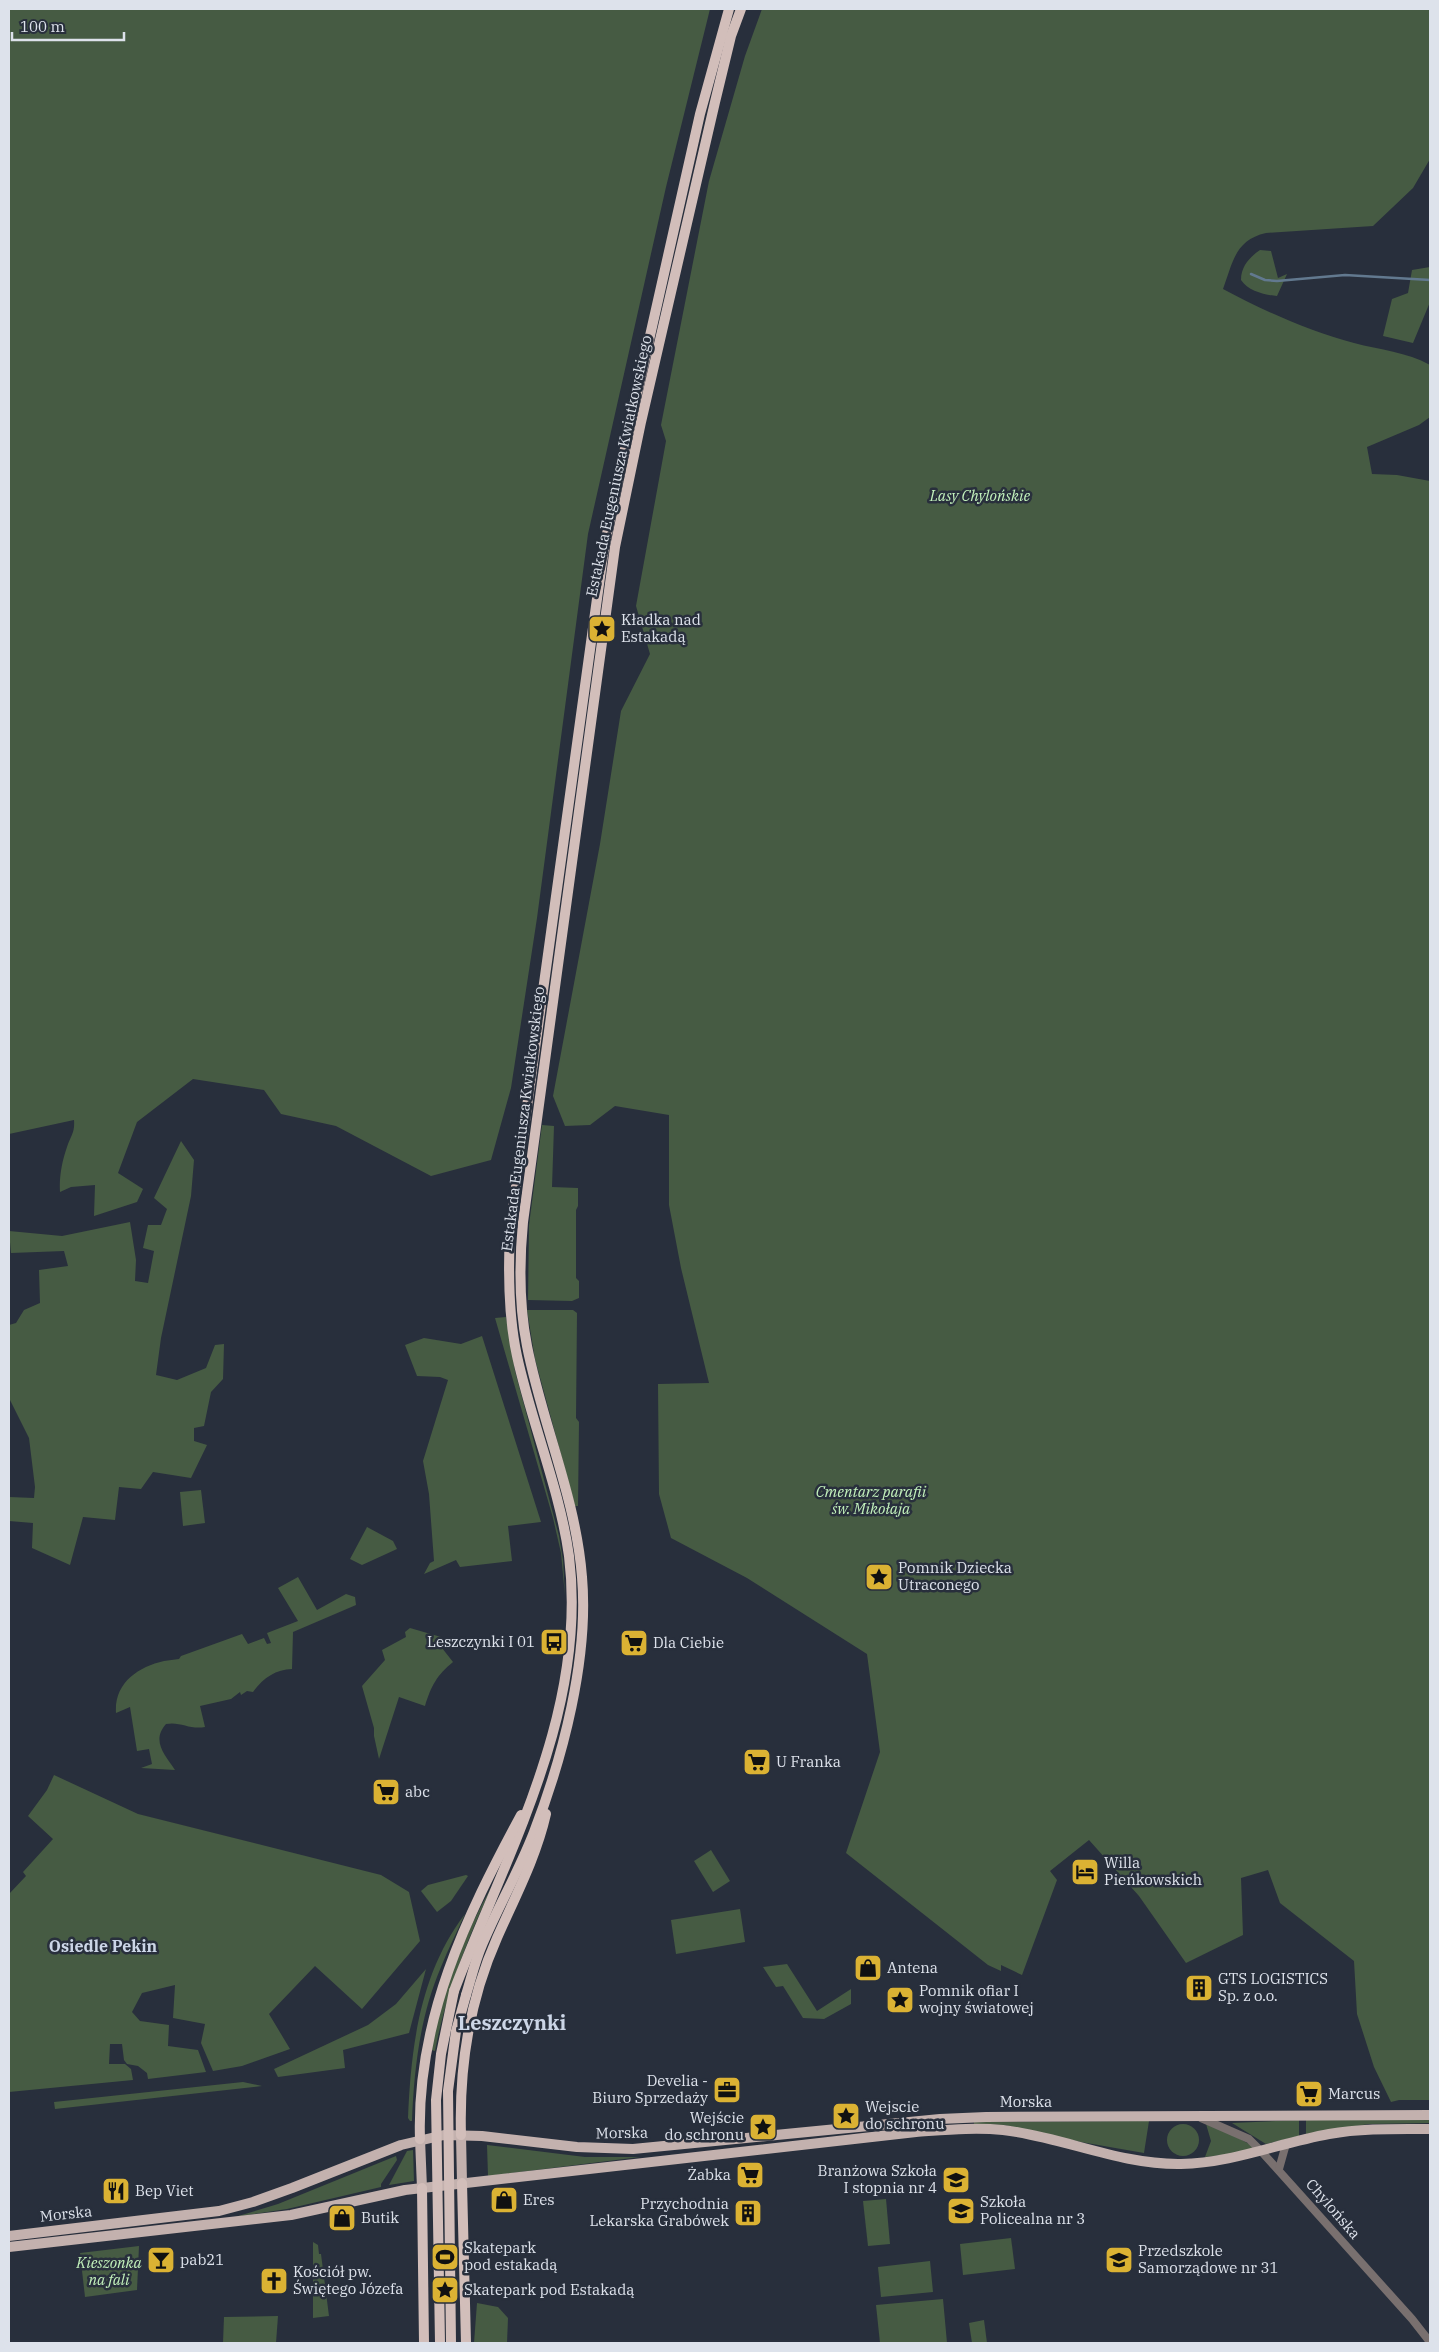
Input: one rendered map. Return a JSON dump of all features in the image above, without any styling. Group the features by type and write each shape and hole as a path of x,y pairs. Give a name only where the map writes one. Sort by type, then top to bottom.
{"highway":[{"name":"Estakada Eugeniusza Kwiatkowskiego","path":"440,2343 436,2100 441,2054 454,1991 520,1835 547,1754 560,1700 567,1656 571,1589 568,1555 522,1378 513,1332 509,1276 510,1230 603,556 630,420 700,114 729,9"},
{"name":"Estakada Eugeniusza Kwiatkowskiego","path":"451,2343 448,2091 456,2031 481,1947 534,1832 554,1774 567,1726 576,1679 582,1626 582,1579 570,1509 537,1389 524,1332 520,1285 523,1222 590,720 614,557 642,422 731,36 741,9"},
{"path":"461,2135 463,2059 466,2036 477,1989 496,1939 541,1838 554,1774"},
{"path":"420,2139 420,2106 426,2052 439,1994 460,1936 484,1883 534,1792"},
{"path":"426,2052 463,2059"},
{"path":"462,2184 466,2343"},
{"path":"422,2188 424,2343"}],"main road":[{"name":"Morska","path":"9,2236 219,2211 261,2200 375,2154 420,2139 461,2135 577,2147 633,2149 940,2119 1430,2114"},
{"name":"Morska","path":"9,2247 291,2215 422,2188 880,2135 972,2129 1003,2130 1146,2162 1181,2164 1218,2162 1286,2144 1353,2130 1430,2129"},
{"path":"461,2135 462,2184"},
{"path":"420,2139 422,2188"}],"street":[{"name":"Chylońska","path":"1197,2116 1249,2139 1279,2169 1430,2342"},
{"path":"1279,2169 1286,2144"}],"green space":[{"path":"9,9 710,9 666,187 588,534 537,918 511,1088 491,1160 431,1176 336,1126 281,1114 264,1090 193,1079 137,1122 118,1173 143,1189 137,1202 94,1216 95,1185 71,1187 60,1192 62,1163 73,1131 74,1120 9,1134"},
{"name":"Lasy Chylońskie","path":"762,9 1430,9 1430,159 1413,188 1373,226 1266,233 1256,236 1241,247 1237,253 1223,289 1271,313 1320,333 1403,354 1430,365 1430,417 1419,425 1367,447 1372,474 1397,475 1430,481 1430,2100 1399,2100 1391,2102 1374,2067 1357,2014 1354,1961 1280,1903 1268,1870 1241,1878 1243,1935 1186,1963 1139,1896 1089,1840 1050,1871 1057,1880 1022,1975 1001,1965 1001,1971 988,1965 846,1853 880,1752 867,1654 747,1578 671,1538 659,1494 658,1384 709,1383 681,1268 669,1205 669,1115 615,1106 590,1125 565,1126 553,1096 600,844 621,711 650,654 636,606 666,441 661,425 709,181 745,56"},
{"path":"1260,250 1271,251 1278,278 1287,274 1277,296 1252,290 1241,280 1241,275 1247,262"},
{"path":"1430,267 1430,302 1413,343 1383,336 1392,299 1408,293 1412,270"},
{"path":"542,1125 554,1126 552,1187 578,1188 578,1206 576,1210 576,1278 579,1281 579,1298 572,1301 528,1300 529,1225"},
{"path":"181,1141 194,1160 191,1196 161,1338 156,1375 177,1380 206,1368 215,1345 224,1344 223,1379 211,1392 204,1426 194,1428 194,1441 207,1445 191,1478 153,1472 141,1489 119,1487 115,1520 83,1517 70,1565 32,1548 33,1523 9,1521 9,1497 34,1498 35,1487 29,1438 9,1398 9,1325 16,1323 24,1310 40,1303 39,1270 68,1266 64,1251 11,1253 9,1231 62,1236 130,1222 136,1260 135,1281 148,1283 154,1251 143,1248 148,1225 161,1225 167,1209 154,1198"},
{"path":"527,1310 573,1310 577,1313 576,1418 579,1422 578,1506 575,1506 535,1359"},
{"path":"506,1317 515,1371 559,1536 563,1560 565,1596 561,1553 553,1518 495,1318"},
{"path":"482,1336 541,1522 508,1526 512,1561 460,1567 456,1560 424,1574 430,1563 434,1561 429,1494 423,1461 448,1380 440,1377 417,1376 405,1345 424,1338 461,1344"},
{"path":"201,1490 205,1523 183,1526 180,1492"},
{"path":"367,1527 393,1541 397,1549 362,1565 350,1559"},
{"path":"298,1577 317,1610 346,1594 355,1597 356,1605 293,1632 292,1669 275,1673 261,1683 253,1692 247,1691 241,1695 240,1692 231,1699 200,1706 205,1727 166,1724 160,1736 161,1748 175,1770 141,1768 152,1764 149,1749 137,1751 130,1707 116,1713 116,1702 123,1685 145,1667 179,1659 181,1656 242,1634 248,1644 264,1638 267,1644 271,1643 267,1633 298,1621 278,1588"},
{"path":"410,1628 441,1637 442,1648 453,1662 435,1681 425,1706 399,1697 379,1759 374,1728 362,1686 385,1660 382,1650 406,1637 405,1632"},
{"path":"54,1775 138,1814 381,1875 409,1892 420,1941 362,2009 315,1966 269,2014 290,2049 242,2066 213,2071 201,2043 205,2024 173,2018 175,1985 142,1993 132,2012 140,2021 169,2025 168,2046 198,2050 206,2072 148,2079 147,2073 138,2066 127,2064 124,2060 122,2044 110,2044 109,2064 125,2064 131,2069 133,2080 9,2092 9,1894 26,1876 23,1872 53,1839 28,1816 47,1790"},
{"path":"711,1850 730,1881 713,1892 694,1861"},
{"path":"468,1876 451,1901 437,1912 421,1891 428,1885"},
{"path":"492,1886 458,1967 445,2008 435,2051 431,2050 447,1986 472,1925"},
{"path":"740,1909 745,1942 676,1954 671,1920"},
{"path":"465,1914 444,1960 428,2004 419,2043 412,2121 410,2121 408,2118 409,2091 415,2037 421,2011 428,1985 438,1961 450,1937"},
{"path":"787,1964 817,2011 851,1989 851,2004 824,2019 803,2018 783,1986 776,1987 763,1967"},
{"path":"426,1969 409,2033 343,2050 345,2068 278,2077 274,2069 368,2025 396,2004"},
{"path":"243,2082 262,2086 55,2109 54,2102"},
{"path":"1299,2120 1299,2136 1266,2144 1232,2123"},
{"path":"1306,2120 1430,2120 1430,2123 1369,2124 1306,2134"},
{"path":"1149,2121 1144,2153 1081,2142 1004,2125 974,2124 974,2122"},
{"path":"1183,2124 1189,2125 1194,2129 1198,2134 1198,2146 1194,2151 1189,2155 1183,2156 1177,2155 1172,2151 1168,2146 1167,2140 1168,2134 1172,2129 1177,2125"},
{"path":"1206,2124 1233,2135 1256,2148 1232,2154 1205,2157 1211,2141"},
{"path":"487,2145 585,2157 640,2157 488,2176"},
{"path":"413,2150 414,2181 389,2185 407,2151"},
{"path":"396,2156 397,2160 381,2184 381,2187 287,2209 235,2217 278,2204"},
{"path":"886,2199 890,2244 868,2246 863,2201"},
{"path":"1011,2238 1015,2269 963,2275 960,2244"},
{"path":"313,2242 318,2245 319,2254 321,2254 329,2316 313,2318"},
{"name":"Kieszonka na fali","path":"139,2246 137,2290 85,2297 80,2253"},
{"path":"930,2261 933,2292 881,2297 878,2267"},
{"path":"943,2299 947,2343 880,2343 876,2305"},
{"path":"477,2303 498,2307 508,2318 507,2343 474,2343"},
{"path":"278,2316 276,2343 223,2343 224,2317"},
{"path":"984,2320 987,2343 972,2343 969,2323"}],"waterway":[{"path":"1251,274 1265,280 1277,281 1345,275 1430,280"}],"place":[{"name":"Kładka nad Estakadą","path":"602,629"},
{"name":"Pomnik Dziecka Utraconego","path":"879,1577"},
{"name":"Leszczynki I 01","path":"554,1642"},
{"name":"Dla Ciebie","path":"634,1643"},
{"name":"U Franka","path":"757,1762"},
{"name":"abc","path":"386,1792"},
{"name":"Willa Pieńkowskich","path":"1085,1872"},
{"name":"Antena","path":"868,1968"},
{"name":"GTS LOGISTICS Sp. z o.o.","path":"1199,1988"},
{"name":"Pomnik ofiar I wojny światowej","path":"900,2000"},
{"name":"Develia - Biuro Sprzedaży","path":"727,2090"},
{"name":"Marcus","path":"1309,2094"},
{"name":"Wejscie do schronu","path":"846,2116"},
{"name":"Wejście do schronu","path":"763,2127"},
{"name":"Żabka","path":"750,2175"},
{"name":"Branżowa Szkoła I stopnia nr 4","path":"956,2180"},
{"name":"Bep Viet","path":"116,2191"},
{"name":"Eres","path":"504,2200"},
{"name":"Szkoła Policealna nr 3","path":"961,2211"},
{"name":"Przychodnia Lekarska Grabówek","path":"748,2213"},
{"name":"Butik","path":"342,2218"},
{"name":"Skatepark pod estakadą","path":"445,2257"},
{"name":"pab21","path":"161,2260"},
{"name":"Przedszkole Samorządowe nr 31","path":"1119,2260"},
{"name":"Kościół pw. Świętego Józefa","path":"274,2281"},
{"name":"Skatepark pod Estakadą","path":"445,2290"}],"district":[{"name":"Osiedle Pekin","path":"103,1946"},
{"name":"Leszczynki","path":"512,2023"}],"park label":[{"name":"Cmentarz parafii św. Mikołaja","path":"871,1500"}]}
